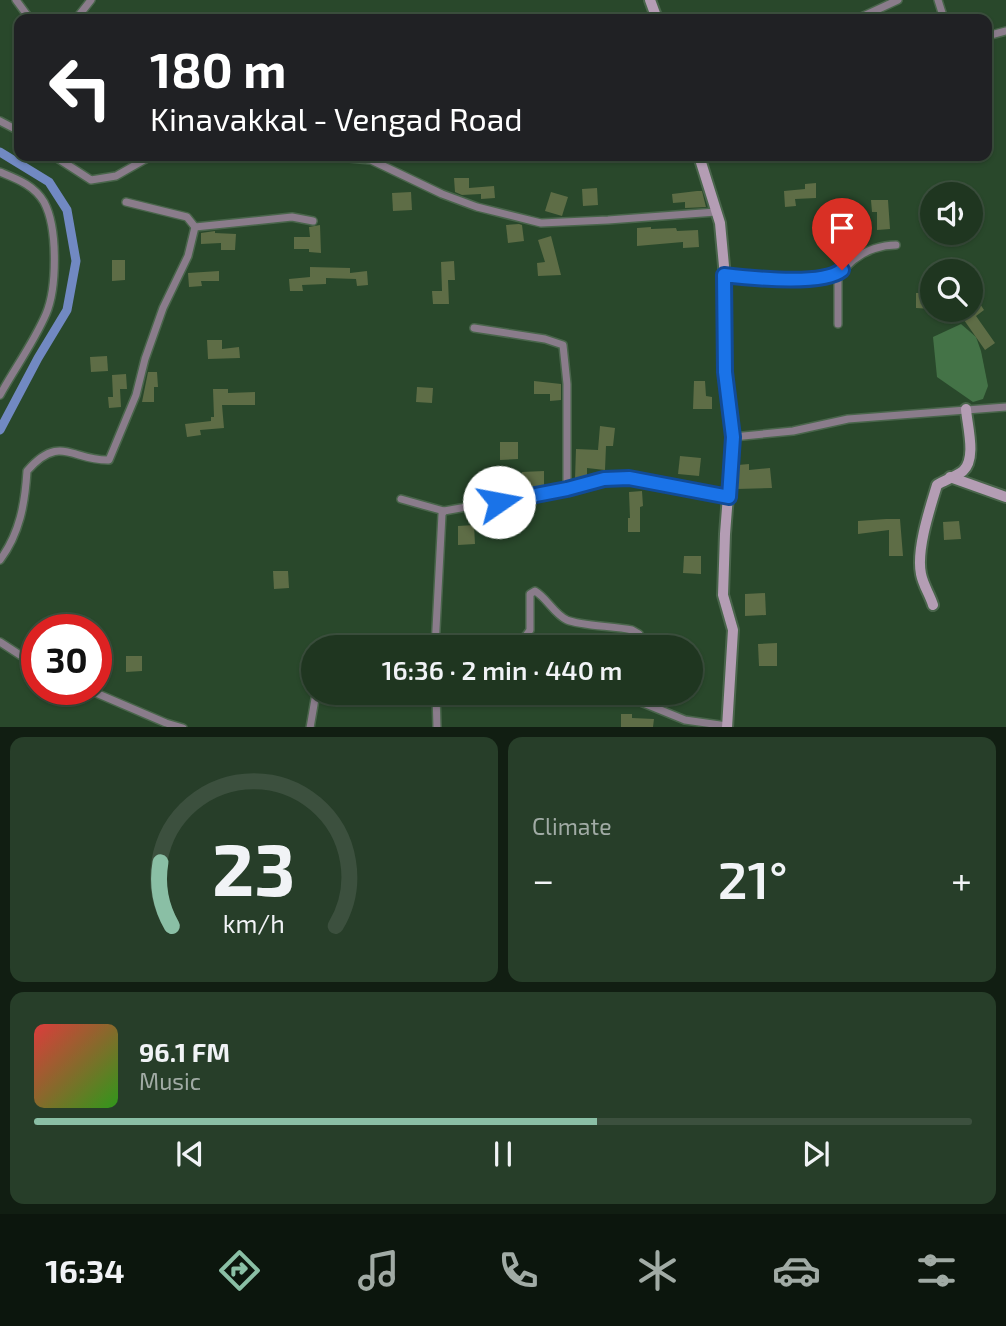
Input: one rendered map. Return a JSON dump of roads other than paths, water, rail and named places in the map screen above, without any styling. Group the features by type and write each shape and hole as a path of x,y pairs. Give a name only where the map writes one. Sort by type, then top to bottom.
{"main road":[{"path":"701,161 720,223 724,275 725,372 733,437 723,595 733,630 727,727"},
{"path":"933,605 921,574 924,535 937,485 962,472 967,466 970,439 966,409"},
{"path":"950,477 1006,497"}],"street":[{"path":"80,14 91,0"},
{"path":"868,14 898,0"},
{"path":"62,161 91,180 116,176 142,161"},
{"path":"373,161 442,194 477,207 541,223 716,212"},
{"path":"0,172 26,183 44,202 52,227 54,279 46,314 0,395"},
{"path":"126,202 187,217 195,227"},
{"path":"195,227 292,217 313,221"},
{"path":"0,560 16,532 25,506 27,471 43,454 68,450 109,460 136,395 163,308 188,256 195,227"},
{"path":"724,275 777,279 835,275 857,256 887,245 896,245"},
{"path":"835,275 838,281 838,324"},
{"path":"474,328 545,339 563,345 567,384 567,489"},
{"path":"733,437 793,431 848,419 1006,407"},
{"path":"401,499 444,511 567,489 604,479 629,478 729,497"},
{"path":"436,635 444,511"},
{"path":"526,635 530,630 530,594 535,591 545,597 566,620 632,630 639,635"},
{"path":"0,642 21,656"},
{"path":"112,700 166,723 183,727"},
{"path":"310,727 314,705"},
{"path":"436,705 437,727"},
{"path":"648,705 685,720 727,727"}],"waterway":[{"path":"0,152 14,161"},
{"path":"0,430 67,310 76,261 67,210 49,182 15,161"}]}
